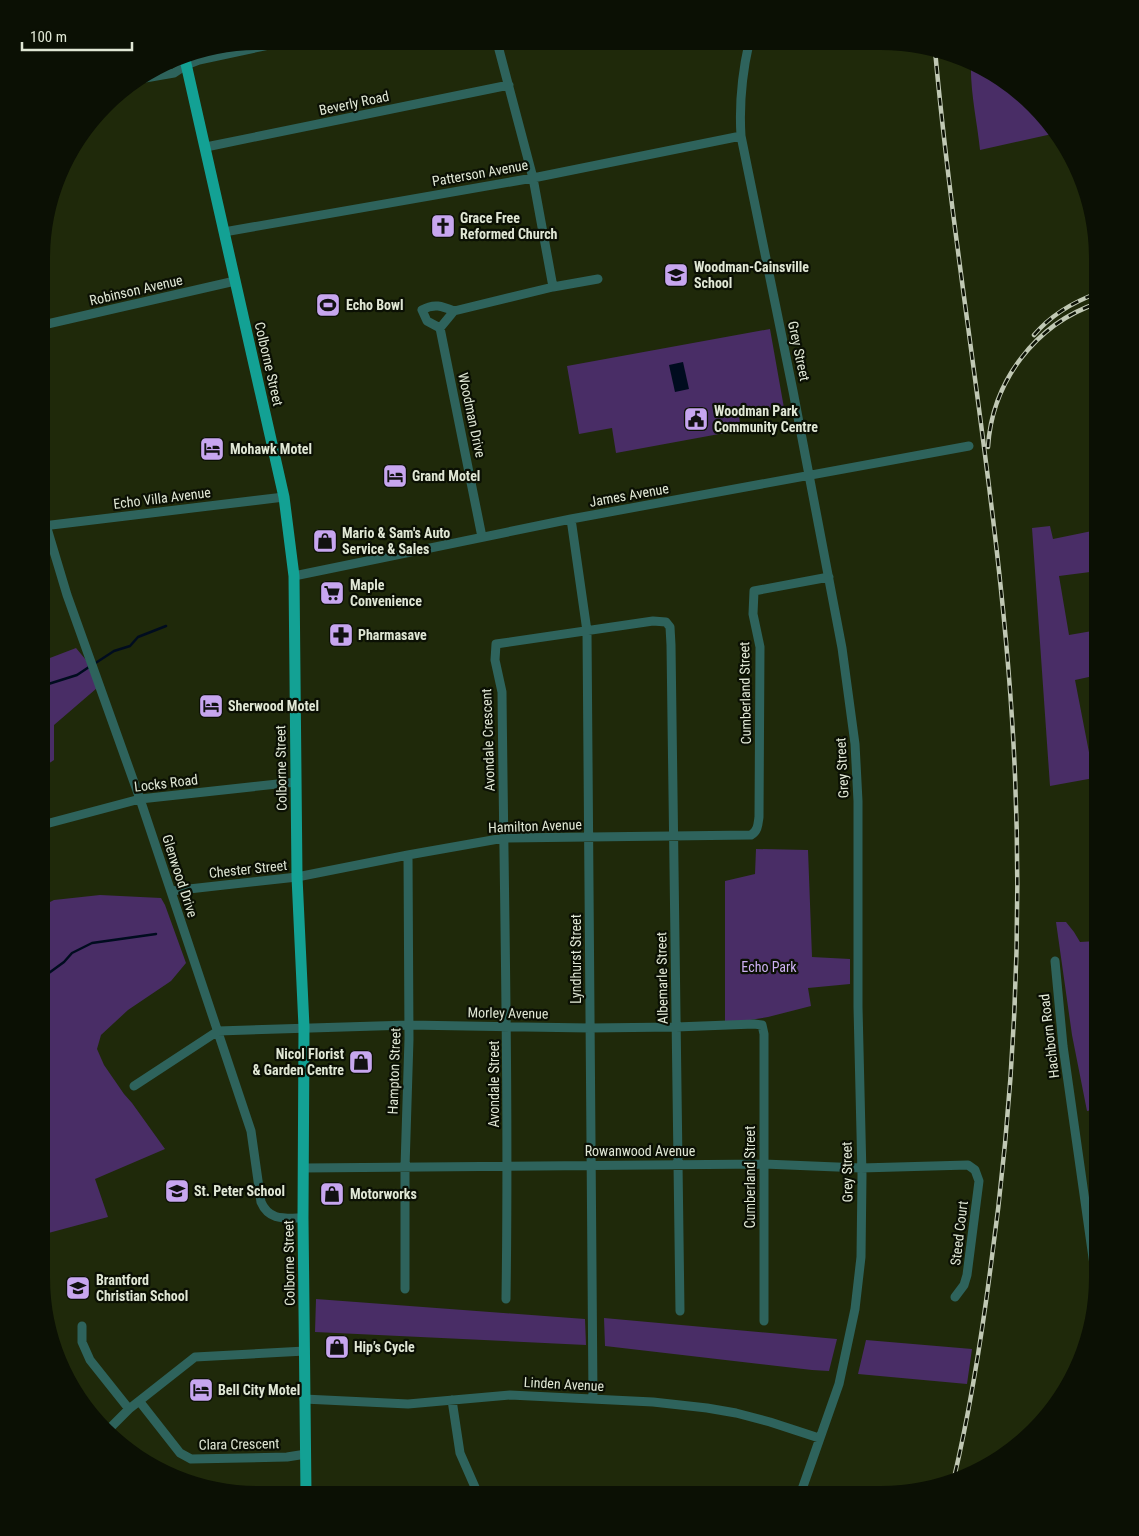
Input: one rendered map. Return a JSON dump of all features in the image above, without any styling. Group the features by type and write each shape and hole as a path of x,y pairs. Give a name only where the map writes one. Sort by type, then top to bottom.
{"main road":[{"name":"Colborne Street","path":"186,63 284,497 294,576 297,877 304,1027 303,1218 306,1486"}],"street":[{"path":"194,60 246,50"},
{"path":"499,50 533,178 553,287"},
{"name":"Grey Street","path":"747,50 742,72 739,102 741,136 829,577 848,688 857,778 861,1250 855,1309 839,1384 803,1486"},
{"path":"158,76 174,73 181,65"},
{"name":"Beverly Road","path":"206,147 508,85"},
{"name":"Patterson Avenue","path":"224,232 533,178 741,136"},
{"path":"454,311 441,305 430,306 422,310 428,321 440,328 454,311 553,287 598,279"},
{"name":"Robinson Avenue","path":"50,323 236,281"},
{"name":"Woodman Drive","path":"440,328 482,537"},
{"name":"James Avenue","path":"294,576 571,519 969,446"},
{"name":"Echo Villa Avenue","path":"50,524 284,497"},
{"name":"Lyndhurst Street","path":"571,519 587,631 593,1399"},
{"name":"Glenwood Drive","path":"50,543 140,799 251,1130 261,1202 267,1212 274,1216 303,1218"},
{"name":"Cumberland Street","path":"748,836 755,833 759,817 760,647 753,614 754,592 829,577"},
{"name":"Albemarle Street","path":"587,631 653,621 666,622 670,627 674,836 676,1165 680,1311"},
{"name":"Avondale Crescent","path":"504,838 502,692 495,660 496,644 587,631"},
{"name":"Locks Road","path":"50,823 140,799 296,782"},
{"name":"Hamilton Avenue","path":"297,877 504,838 748,836"},
{"name":"Avondale Street","path":"504,838 508,1166 506,1299"},
{"name":"Hampton Street","path":"405,1289 405,1167 409,1025 408,855"},
{"name":"Chester Street","path":"171,891 297,877"},
{"name":"Hachborn Road","path":"1055,961 1063,1046 1089,1230"},
{"name":"Morley Avenue","path":"218,1031 409,1025 590,1028 754,1024 762,1025 764,1034"},
{"path":"134,1086 218,1031"},
{"name":"Cumberland Street","path":"764,1034 764,1320"},
{"name":"Rowanwood Avenue","path":"304,1168 764,1164 861,1168 960,1164 972,1167 975,1170"},
{"name":"Steed Court","path":"955,1297 964,1285 967,1275 979,1181 975,1170"},
{"path":"82,1326 82,1342 90,1360 129,1409"},
{"path":"112,1426 129,1409 195,1357 305,1351"},
{"name":"Linden Avenue","path":"304,1399 390,1404 510,1395 653,1402 707,1408 770,1422 819,1438"},
{"path":"452,1400 460,1453 474,1486"},
{"name":"Clara Crescent","path":"140,1402 180,1453 191,1459 287,1457 306,1454"}],"green space":[{"path":"971,70 1008,93 1028,111 1049,135 980,150"},
{"path":"770,329 784,408 739,416 741,430 616,453 612,428 579,434 567,366"},
{"path":"1050,526 1053,539 1089,532 1089,572 1059,576 1069,635 1089,632 1089,677 1075,680 1089,752 1089,779 1050,786 1032,528"},
{"path":"76,648 91,666 97,688 54,725 54,760 50,763 50,658"},
{"name":"Echo Park","path":"756,849 808,850 812,957 850,959 850,984 808,988 811,1006 768,1017 725,1024 725,881 755,874"},
{"path":"100,895 161,898 186,963 171,981 128,1010 101,1035 97,1049 104,1065 165,1149 95,1179 108,1217 50,1233 50,902"},
{"path":"1056,922 1066,922 1080,942 1089,941 1089,1111 1087,1111 1072,1035"},
{"path":"316,1299 585,1319 586,1345 315,1332"},
{"path":"604,1318 837,1339 829,1371 812,1370 605,1346"},
{"path":"866,1340 972,1349 967,1384 858,1374"}],"water":[{"path":"683,362 689,389 675,392 669,365"}],"waterway":[{"path":"94,664 114,651 130,646 138,637 166,626"},
{"path":"50,683 77,675 89,667"},
{"path":"50,972 64,962 72,953 92,943 156,934"}],"railway":[{"path":"936,57 944,141 1001,593 1010,684 1017,837 1014,1024 1005,1148 987,1298 955,1472"},
{"path":"1034,335 1063,310 1089,297"},
{"path":"988,447 991,423 998,400 1008,378 1021,358 1055,325 1089,307"}],"place":[{"name":"Grace Free Reformed Church","path":"443,226"},
{"name":"Woodman-Cainsville School","path":"676,275"},
{"name":"Echo Bowl","path":"328,305"},
{"name":"Woodman Park Community Centre","path":"696,419"},
{"name":"Mohawk Motel","path":"212,449"},
{"name":"Grand Motel","path":"395,476"},
{"name":"Mario & Sam's Auto Service & Sales","path":"325,541"},
{"name":"Maple Convenience","path":"332,593"},
{"name":"Pharmasave","path":"341,635"},
{"name":"Sherwood Motel","path":"211,706"},
{"name":"Nicol Florist & Garden Centre","path":"361,1062"},
{"name":"St. Peter School","path":"177,1191"},
{"name":"Motorworks","path":"332,1194"},
{"name":"Brantford Christian School","path":"78,1288"},
{"name":"Hip’s Cycle","path":"337,1347"},
{"name":"Bell City Motel","path":"201,1390"}]}
